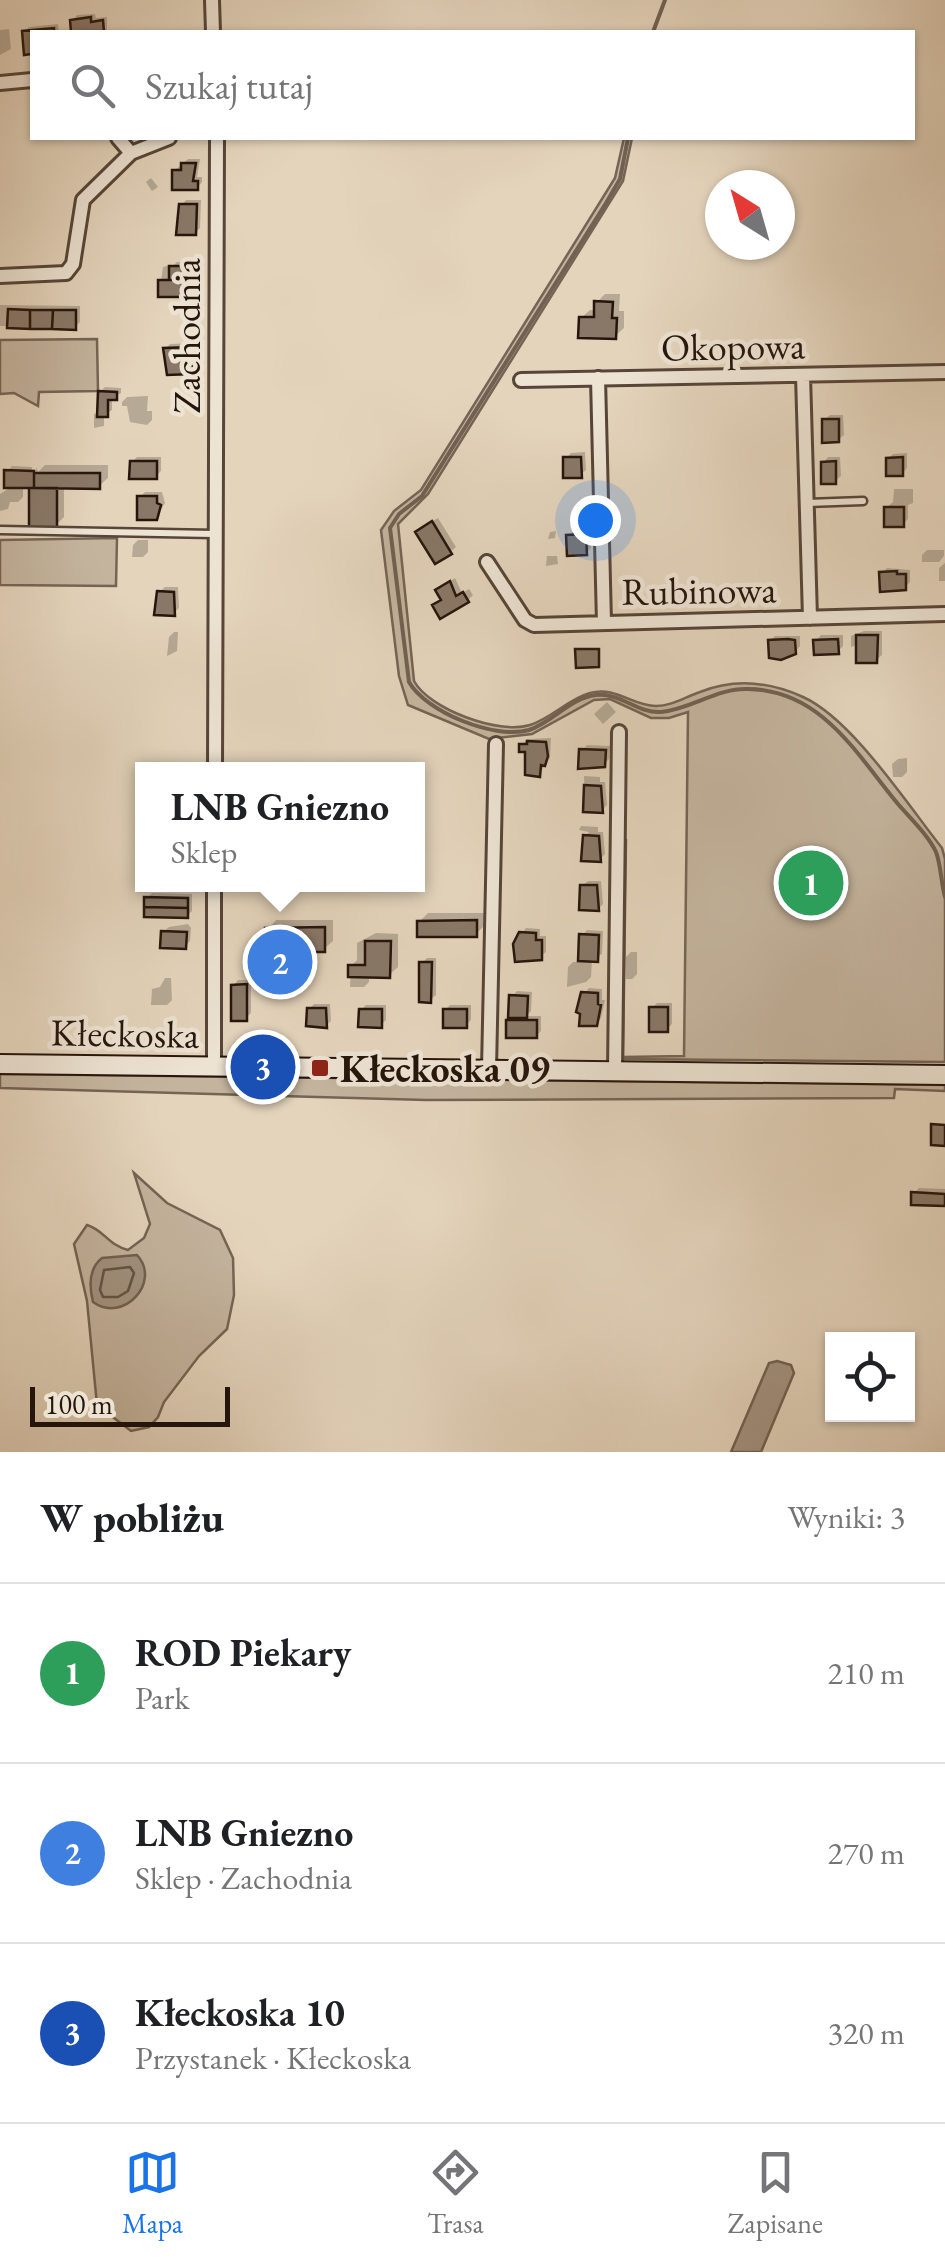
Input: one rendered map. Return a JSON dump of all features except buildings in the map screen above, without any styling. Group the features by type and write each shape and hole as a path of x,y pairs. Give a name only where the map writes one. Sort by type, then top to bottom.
{"main road":[{"name":"Kłeckoska","path":"0,1064 945,1075"}],"street":[{"path":"212,0 213,30"},
{"path":"0,83 30,80"},
{"path":"120,140 131,153"},
{"path":"0,276 63,275 70,270 83,200 131,153 164,140"},
{"name":"Zachodnia","path":"214,762 217,140"},
{"name":"Okopowa","path":"522,380 945,372"},
{"path":"803,375 810,618"},
{"path":"598,378 604,623"},
{"name":"Rubinowa","path":"487,562 525,620 534,625 945,614"},
{"path":"615,1071 619,732"},
{"path":"489,1070 496,744"},
{"path":"214,892 214,1066"}],"lane":[{"path":"806,503 863,501"},
{"path":"0,530 215,534"}],"shaded area":[{"path":"624,140 632,140 623,181 428,494 398,524 414,681 449,710 501,726 530,725 590,693 608,692 656,706 739,683 778,688 822,708 878,764 942,848 945,1062 620,1059 626,839 623,1057 684,1056 688,712 651,718 610,699 594,700 532,734 489,739 408,705 399,676 381,530 394,511 421,490 615,178"},
{"path":"97,339 98,391 39,392 38,406 14,393 0,394 0,340"},
{"path":"117,538 116,586 0,585 0,540"},
{"path":"0,1074 945,1085 945,1091 895,1089 894,1098 426,1100 0,1088"},
{"path":"134,1173 167,1203 220,1230 233,1258 234,1295 227,1329 199,1356 149,1427 131,1431 97,1405 87,1301 74,1244 87,1225 128,1250 144,1238 150,1224"}],"water":[{"path":"137,1255 145,1277 136,1297 116,1308 93,1302 91,1278 97,1262 102,1258"},
{"path":"769,1363 791,1365 794,1373 761,1452 731,1452"}],"waterway":[{"path":"654,30 665,0"},
{"path":"628,140 620,179 606,203 422,496 399,514 390,528 409,682 445,713 481,727 515,732 538,726 578,701 596,695 653,712 736,690 774,692 797,700 835,728 924,833 936,852 945,897"}],"place":[{"name":"ROD Piekary","path":"811,883"},
{"name":"LNB Gniezno","path":"280,962"},
{"name":"Kłeckoska 10","path":"263,1067"},
{"name":"Kłeckoska 09","path":"320,1068"}]}
